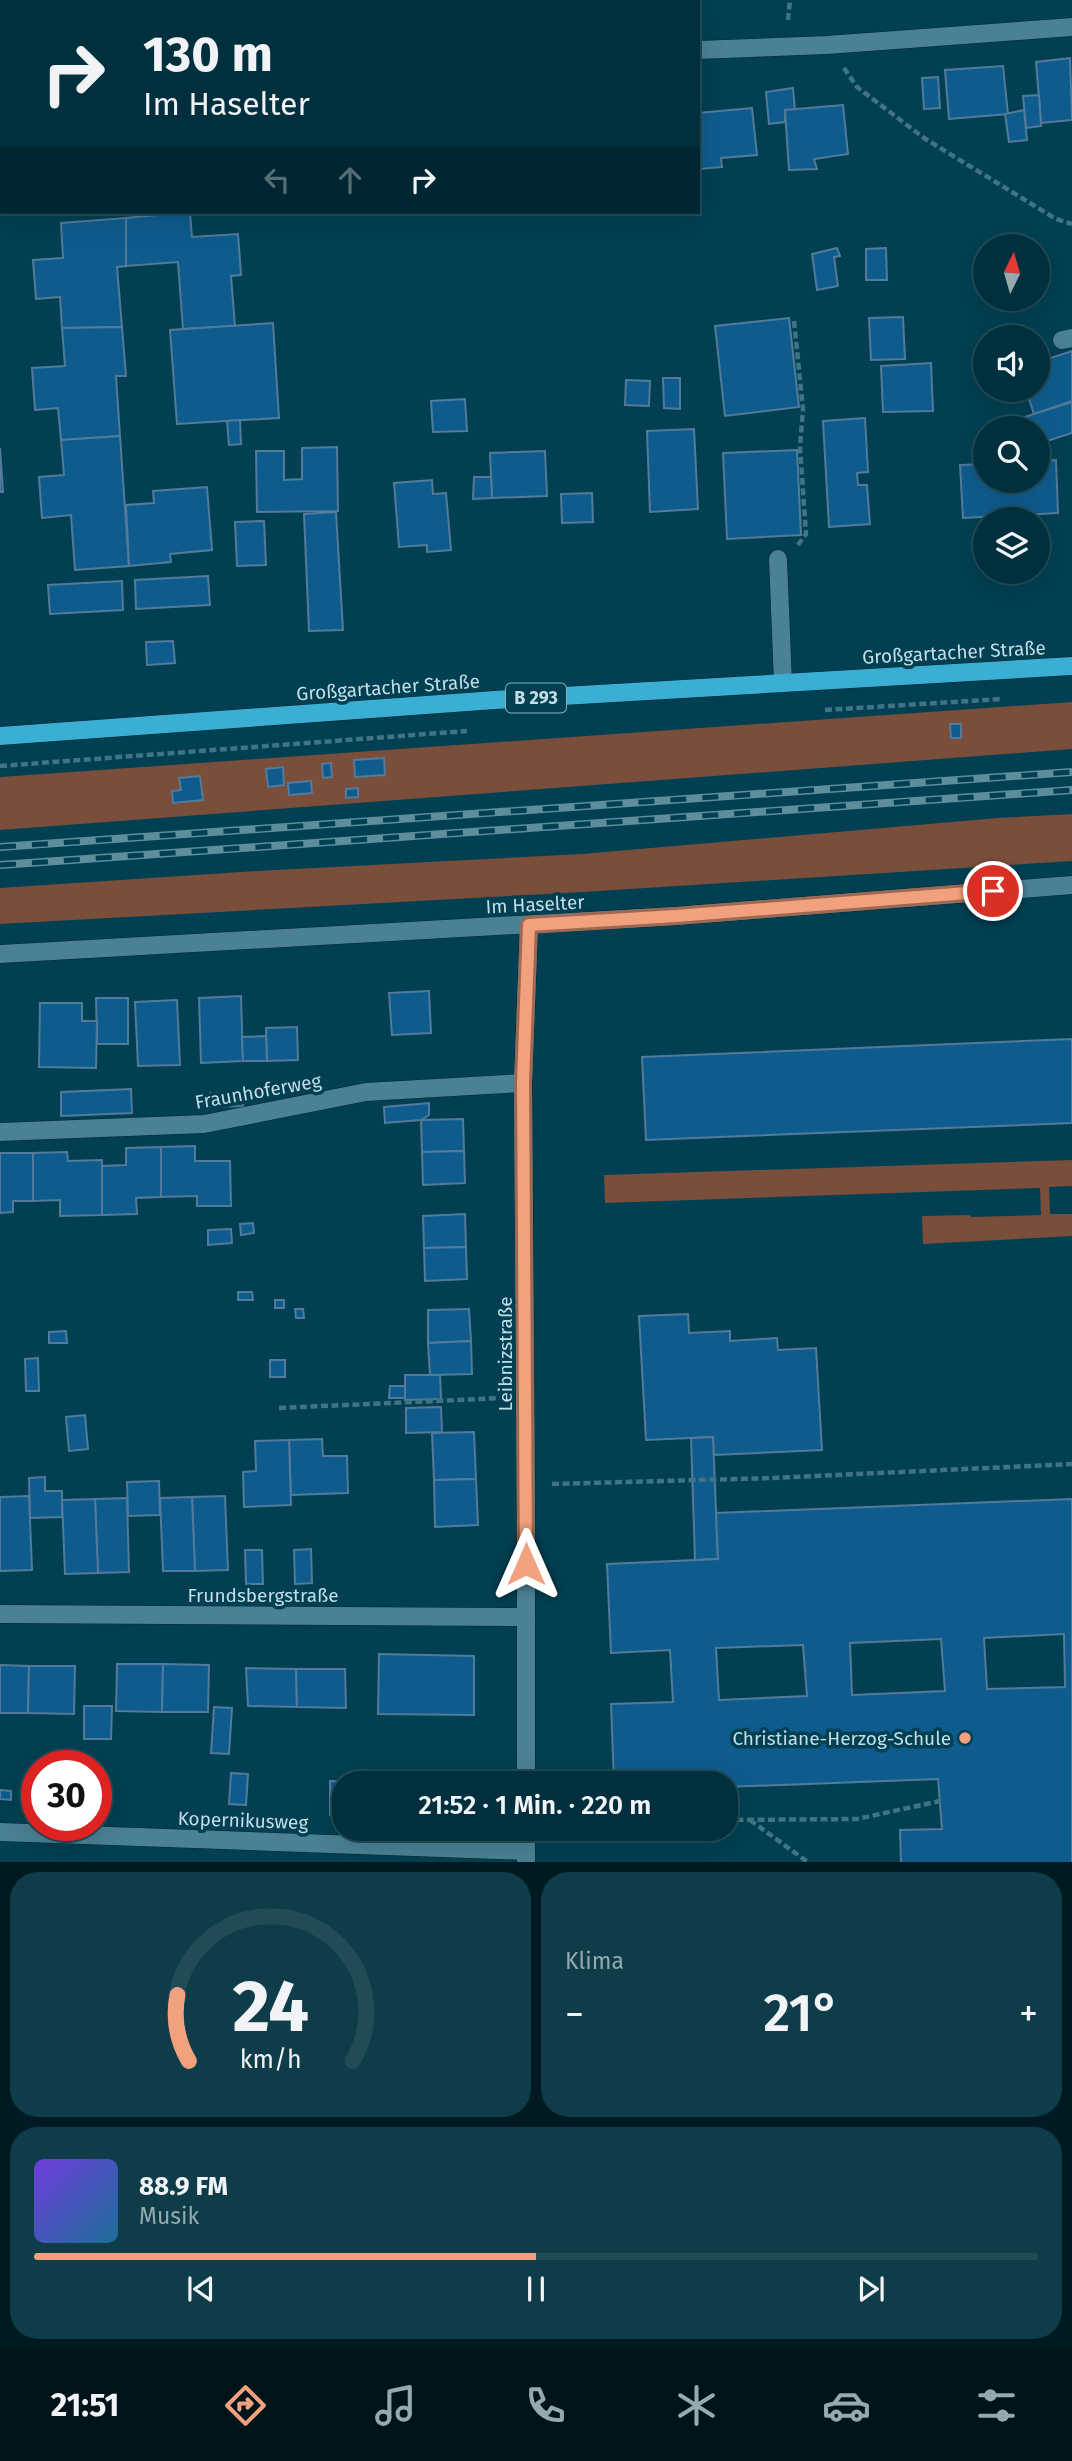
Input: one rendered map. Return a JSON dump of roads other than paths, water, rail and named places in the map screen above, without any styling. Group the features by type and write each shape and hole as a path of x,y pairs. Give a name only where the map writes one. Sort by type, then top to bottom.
{"main road":[{"name":"Großgartacher Straße","path":"0,736 476,701 1072,666"}],"street":[{"path":"700,50 1072,27"},
{"path":"778,559 783,683"},
{"name":"Im Haselter","path":"0,954 676,916 1072,884"},
{"name":"Leibnizstraße","path":"526,1771 523,1083 529,925"},
{"name":"Fraunhoferweg","path":"0,1132 204,1124 366,1092 523,1083"},
{"name":"Frundsbergstraße","path":"0,1614 526,1617"},
{"name":"Kopernikusweg","path":"0,1832 526,1857"}],"railway":[{"path":"0,847 1072,772"},
{"path":"0,865 1072,790"}],"place":[{"name":"Christiane-Herzog-Schule","path":"965,1738"}]}
